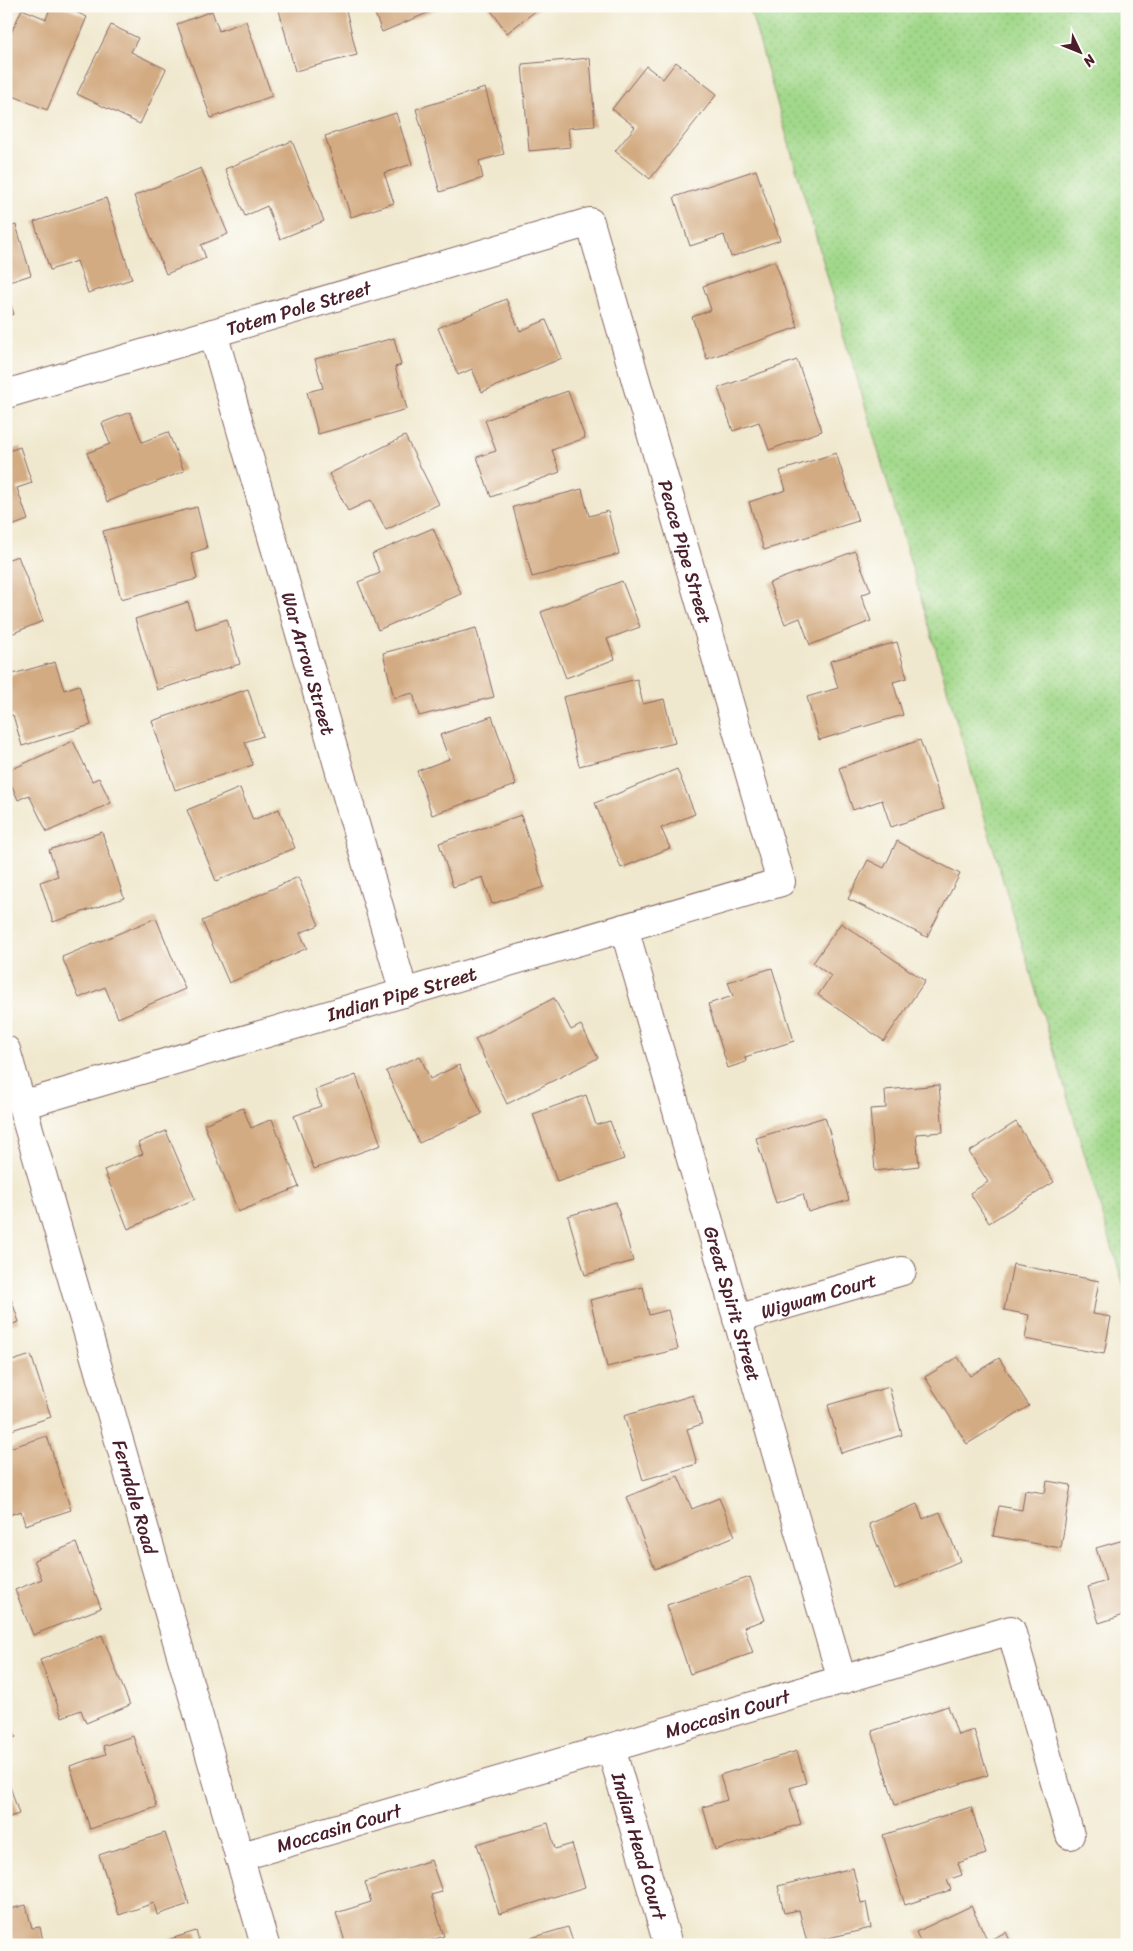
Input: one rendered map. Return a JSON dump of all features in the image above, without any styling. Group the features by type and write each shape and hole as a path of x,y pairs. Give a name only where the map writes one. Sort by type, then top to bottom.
{"street":[{"name":"Totem Pole Street","path":"6,394 590,222"},
{"name":"Peace Pipe Street","path":"590,222 781,882"},
{"name":"War Arrow Street","path":"213,333 404,993"},
{"name":"Indian Pipe Street","path":"22,1105 781,882"},
{"name":"Great Spirit Street","path":"624,928 842,1680"},
{"name":"Ferndale Road","path":"6,1050 265,1945"},
{"name":"Wigwam Court","path":"737,1319 902,1271"},
{"name":"Moccasin Court","path":"239,1857 1011,1630 1070,1834"},
{"name":"Indian Head Court","path":"611,1748 668,1945"}],"green space":[{"path":"749,6 1127,6 1127,1297 994,850"}],"building":[{"path":"51,6 62,6 87,17 47,110 6,93 6,44 22,9 46,19"},
{"path":"278,6 345,6 357,55 295,71"},
{"path":"372,6 444,6 382,32"},
{"path":"488,6 542,6 507,33"},
{"path":"212,11 219,31 246,21 272,96 211,118 177,24"},
{"path":"111,25 138,38 131,52 166,69 140,124 77,94"},
{"path":"590,58 595,126 568,128 570,147 529,151 522,64"},
{"path":"676,62 717,94 650,179 615,151 635,127 612,109 646,66 663,79"},
{"path":"485,88 504,154 479,161 483,178 440,192 416,109"},
{"path":"396,113 412,164 384,173 394,203 351,217 325,136"},
{"path":"292,141 324,221 280,239 267,206 245,216 225,169"},
{"path":"201,168 228,234 201,245 206,258 166,274 134,196"},
{"path":"756,170 780,240 731,257 724,235 690,246 674,197"},
{"path":"106,198 132,279 88,293 77,261 50,270 34,222"},
{"path":"16,225 31,275 6,283 6,228"},
{"path":"775,261 798,327 707,359 692,317 711,310 703,286"},
{"path":"6,291 14,314 6,317"},
{"path":"506,299 520,331 546,320 562,358 482,392 472,369 458,375 438,328"},
{"path":"394,338 401,365 395,367 407,409 318,434 307,392 323,388 315,359"},
{"path":"797,360 822,431 769,450 759,422 733,431 718,388"},
{"path":"568,391 585,438 552,450 560,472 491,497 477,457 496,451 485,420"},
{"path":"130,412 142,442 168,432 184,471 107,502 87,453 110,444 102,423"},
{"path":"405,436 439,504 386,530 371,500 348,511 329,474"},
{"path":"20,447 32,483 17,488 28,520 6,528 6,452"},
{"path":"836,453 858,521 764,550 749,502 786,490 780,471"},
{"path":"582,489 589,516 608,511 619,554 532,577 513,507"},
{"path":"197,507 207,548 191,553 197,579 121,599 103,531"},
{"path":"433,528 461,594 378,630 358,582 380,573 372,554"},
{"path":"855,551 871,591 861,595 871,621 810,645 800,618 785,624 769,583"},
{"path":"18,556 43,621 6,636 6,560"},
{"path":"622,581 640,627 607,639 615,659 566,678 541,612"},
{"path":"188,602 196,629 227,619 240,664 157,690 135,619"},
{"path":"476,628 494,697 419,716 413,693 394,698 383,653"},
{"path":"897,642 907,678 893,682 903,715 819,740 807,697 838,688 830,661"},
{"path":"55,662 64,690 79,685 91,725 22,746 13,715 6,717 6,676"},
{"path":"637,679 643,704 664,699 675,743 579,766 563,697"},
{"path":"248,689 263,736 245,742 253,765 175,790 152,721"},
{"path":"492,716 516,785 432,815 417,771 449,759 440,735"},
{"path":"920,740 944,809 891,827 882,800 853,810 839,768"},
{"path":"73,741 92,781 99,778 111,803 47,832 29,795 18,800 6,772"},
{"path":"677,769 695,814 661,828 670,848 621,868 595,803"},
{"path":"240,788 253,820 279,809 295,848 216,881 187,810"},
{"path":"521,815 544,887 492,904 483,877 453,887 439,843"},
{"path":"102,832 124,898 53,922 40,882 58,876 49,850"},
{"path":"897,841 960,874 927,937 848,899 868,860 884,868"},
{"path":"298,877 319,925 300,933 307,948 229,983 202,921"},
{"path":"156,918 185,989 118,1018 105,987 79,998 62,957"},
{"path":"841,923 925,981 884,1041 818,995 831,976 813,963"},
{"path":"772,968 794,1041 745,1057 746,1062 728,1068 708,1004 733,996 728,982"},
{"path":"554,998 571,1030 581,1025 598,1058 507,1104 475,1039"},
{"path":"420,1056 430,1079 459,1065 482,1114 419,1143 386,1071"},
{"path":"356,1075 381,1145 314,1169 294,1116 321,1106 315,1090"},
{"path":"939,1085 943,1132 916,1134 919,1166 875,1171 870,1109 886,1108 885,1090"},
{"path":"586,1095 596,1125 610,1121 624,1159 557,1182 533,1114"},
{"path":"243,1108 251,1128 272,1119 299,1187 238,1212 204,1124"},
{"path":"825,1117 849,1200 808,1212 803,1194 776,1203 756,1138"},
{"path":"1016,1122 1054,1182 989,1223 970,1193 988,1182 969,1152"},
{"path":"166,1131 195,1199 128,1229 104,1170 143,1154 138,1143"},
{"path":"616,1202 633,1261 585,1275 568,1216"},
{"path":"1013,1264 1099,1281 1093,1314 1111,1317 1104,1354 1025,1339 1029,1315 1004,1310"},
{"path":"6,1284 19,1322 6,1326"},
{"path":"643,1287 649,1315 668,1310 678,1349 607,1367 590,1300"},
{"path":"31,1355 51,1417 6,1432 6,1363"},
{"path":"958,1357 970,1376 999,1358 1029,1406 967,1444 925,1377"},
{"path":"889,1387 902,1435 841,1453 828,1405"},
{"path":"693,1395 702,1424 687,1429 697,1464 643,1480 624,1416"},
{"path":"47,1436 71,1510 25,1525 21,1511 6,1516 6,1449"},
{"path":"678,1476 692,1509 719,1498 735,1536 655,1569 626,1497"},
{"path":"1047,1481 1071,1485 1061,1548 993,1536 999,1506 1022,1510 1025,1490 1045,1493"},
{"path":"917,1504 923,1519 940,1512 960,1561 895,1589 869,1524"},
{"path":"1127,1539 1127,1614 1099,1623 1088,1587 1106,1581 1096,1548"},
{"path":"76,1543 101,1608 33,1635 15,1590 42,1579 34,1560"},
{"path":"750,1577 765,1620 744,1627 753,1653 690,1674 667,1605"},
{"path":"102,1635 130,1705 86,1723 81,1710 62,1717 40,1660"},
{"path":"948,1706 958,1735 974,1730 988,1775 895,1805 872,1731"},
{"path":"6,1716 16,1737 6,1741"},
{"path":"133,1736 157,1807 90,1829 70,1766 106,1754 103,1746"},
{"path":"797,1751 806,1783 790,1788 801,1824 715,1850 703,1807 727,1800 720,1775"},
{"path":"6,1774 19,1814 6,1818"},
{"path":"971,1807 986,1854 958,1863 962,1875 947,1880 951,1890 905,1905 883,1835"},
{"path":"548,1823 555,1849 572,1844 585,1887 499,1914 477,1844"},
{"path":"165,1833 189,1904 157,1915 154,1903 119,1915 99,1855"},
{"path":"431,1860 442,1892 431,1895 444,1936 418,1945 346,1945 336,1913 371,1902 365,1882"},
{"path":"853,1868 861,1903 866,1902 871,1928 807,1943 799,1910 784,1913 778,1886"},
{"path":"26,1905 32,1928 40,1927 44,1945 6,1945 6,1910"},
{"path":"971,1906 988,1941 1006,1932 1012,1945 922,1945 916,1932"},
{"path":"568,1927 574,1945 511,1945 511,1944"},
{"path":"196,1931 200,1945 155,1945 155,1944"}]}
